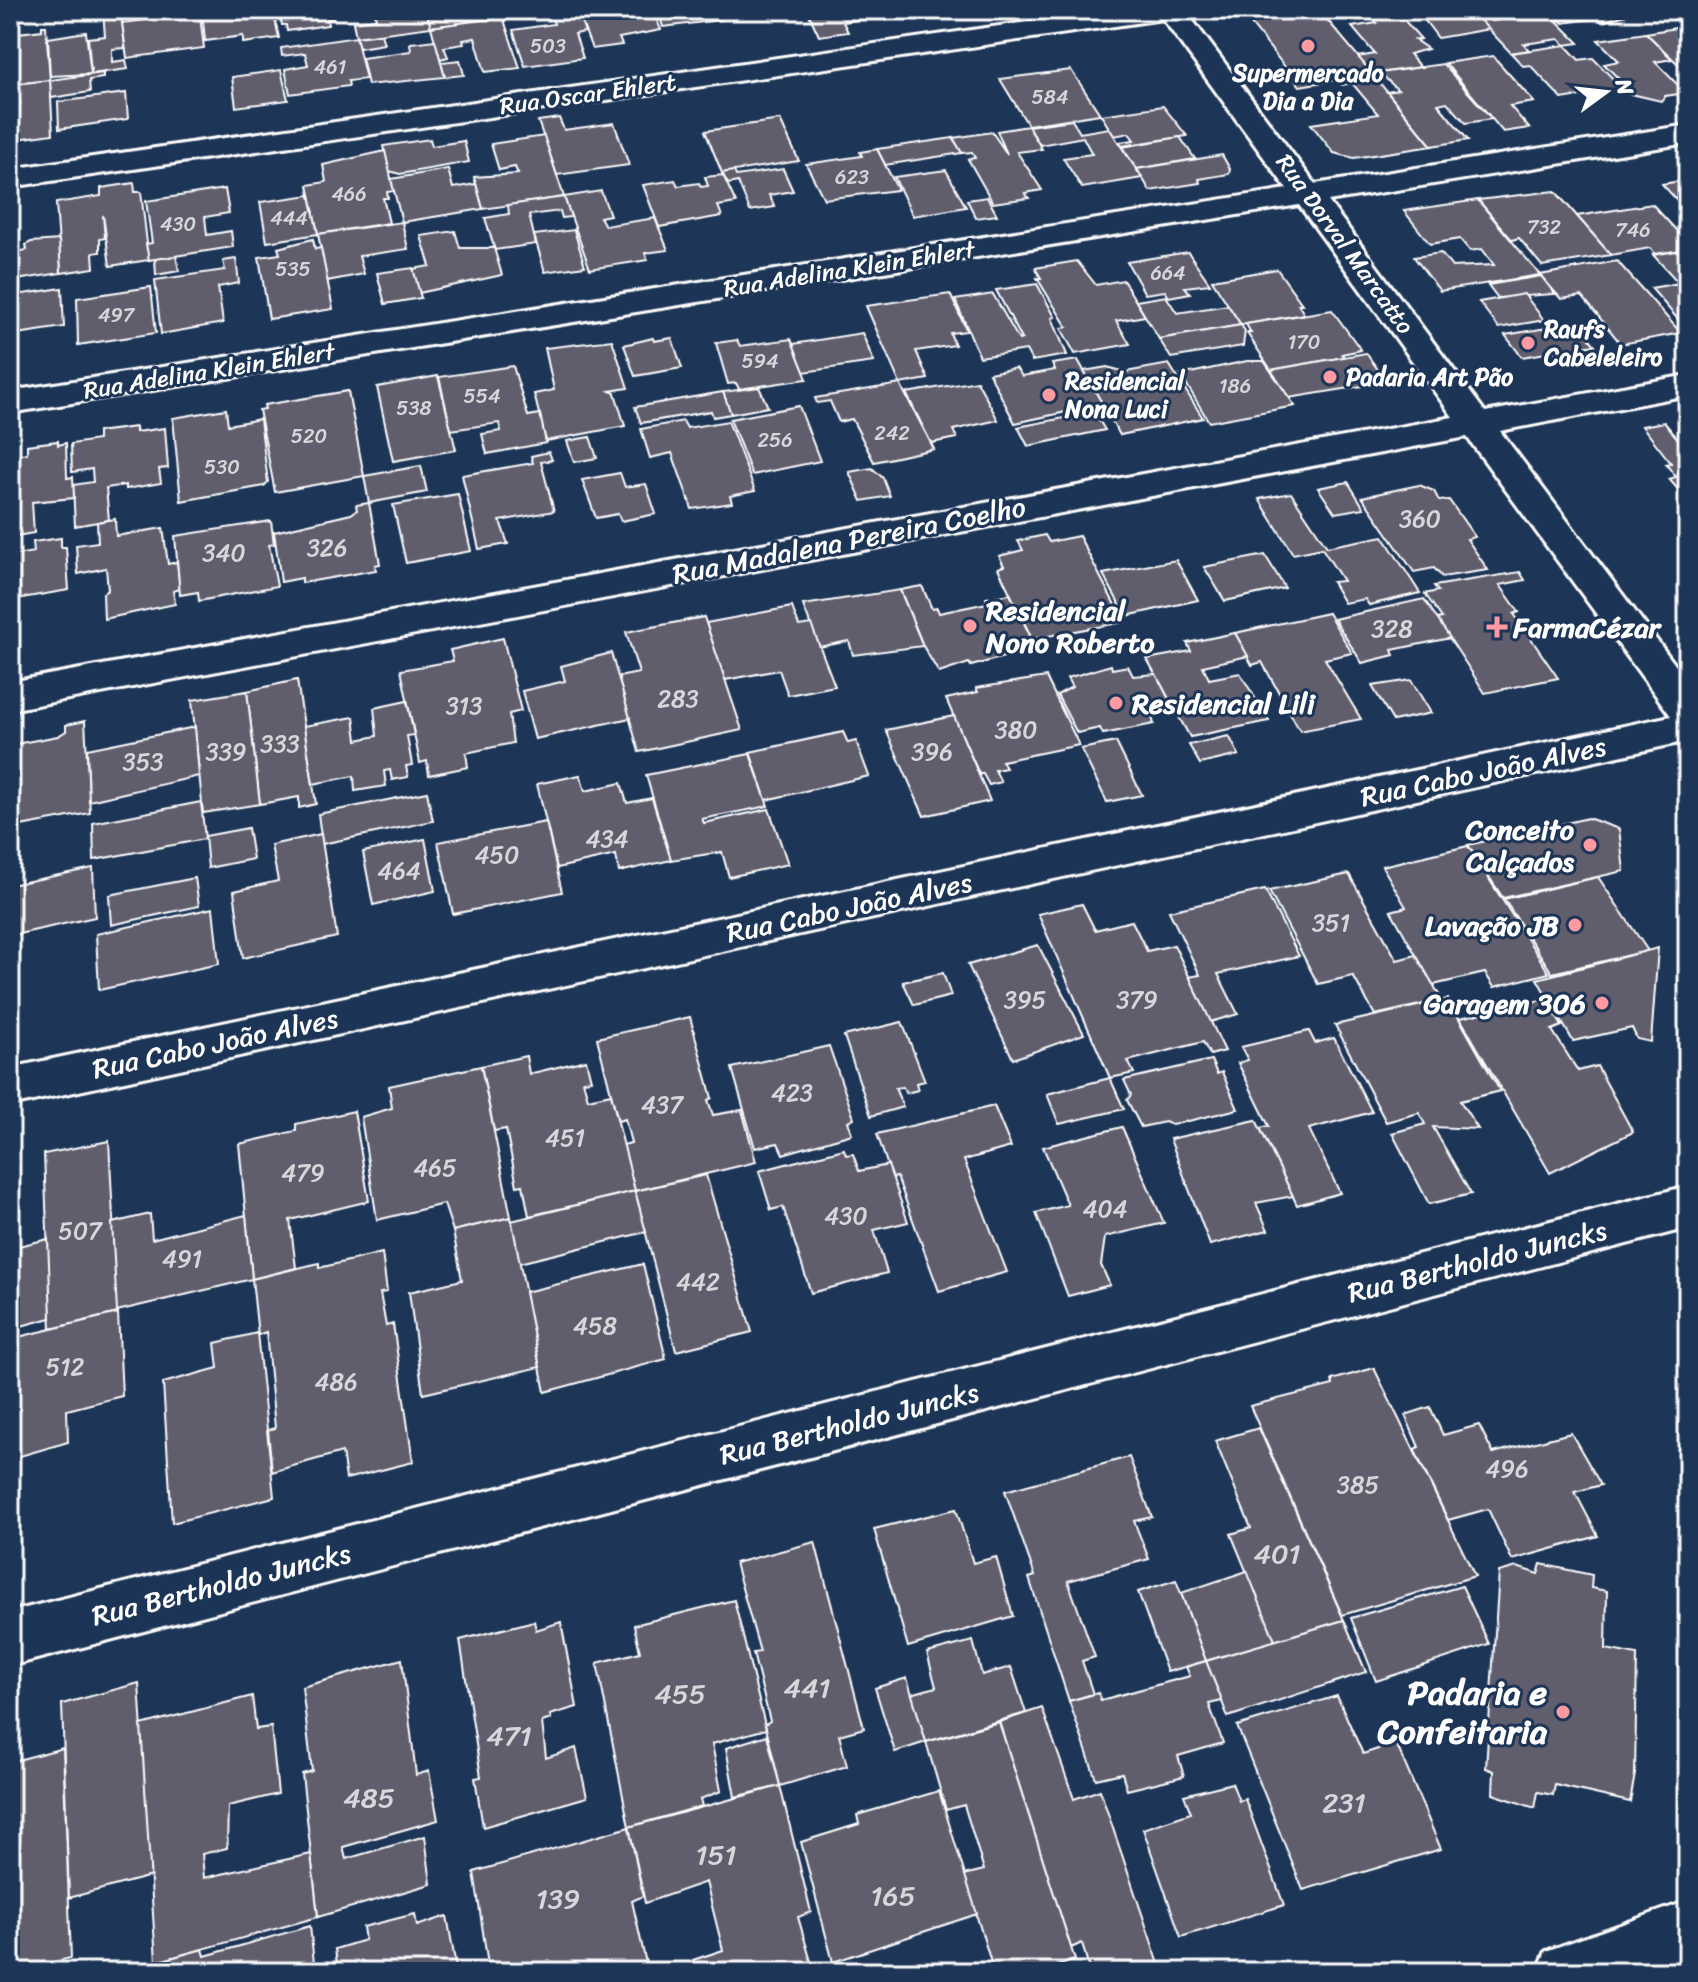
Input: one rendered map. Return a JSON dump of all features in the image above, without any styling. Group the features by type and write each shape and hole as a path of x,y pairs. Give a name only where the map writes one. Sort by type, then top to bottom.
{"street":[{"name":"Rua Oscar Ehlert","path":"10,178 1169,10"},
{"name":"Rua Dorval Marcatto","path":"1169,10 1310,195 1688,711"},
{"name":"Rua Adelina Klein Ehlert","path":"10,402 1688,134"},
{"name":"Rua Madalena Pereira Coelho","path":"10,696 1688,385"},
{"name":"Rua Cabo João Alves","path":"10,1087 1688,727"},
{"name":"Rua Bertholdo Juncks","path":"10,1639 1688,1207"},
{"path":"1567,1972 1688,1931"}],"building":[{"path":"121,10 125,48 112,49 112,62 126,60 128,69 91,74 88,38 105,36 103,11"},
{"path":"202,10 273,10 279,38 243,43 243,36 205,41"},
{"path":"279,10 332,10 333,18 327,19 328,25 287,31 286,25 282,25"},
{"path":"374,10 426,10 431,27 356,37 353,22 376,19"},
{"path":"426,10 501,10 503,17 431,27"},
{"path":"501,10 555,10 503,17"},
{"path":"577,10 653,10 661,30 619,38 622,45 592,49"},
{"path":"577,10 585,32 575,34 583,58 525,66 513,30 554,24 550,11"},
{"path":"658,10 716,10 721,20 663,27"},
{"path":"807,10 859,10 864,19 843,22 848,32 819,36"},
{"path":"1319,10 1373,74 1300,86 1247,19"},
{"path":"1417,10 1471,10 1489,29 1438,38"},
{"path":"1546,10 1579,43 1565,45 1559,39 1524,44 1529,50 1511,53 1477,17 1486,15 1492,21 1507,19 1500,12"},
{"path":"1550,10 1622,10 1626,15 1602,22 1598,18 1563,23"},
{"path":"1397,12 1421,39 1415,40 1428,49 1409,54 1420,67 1373,74 1358,57 1375,54 1352,27 1377,23 1371,15"},
{"path":"175,16 175,19 200,16 204,48 127,58 122,23"},
{"path":"503,17 520,68 485,72 475,38 463,40 464,44 444,47 448,57 440,59 431,27"},
{"path":"42,26 46,26 50,80 10,85 10,34 42,30"},
{"path":"1688,26 1688,67 1682,68 1646,33"},
{"path":"86,32 91,74 50,76 48,38"},
{"path":"1646,33 1672,59 1655,62 1686,93 1665,96 1661,101 1627,93 1623,88 1627,87 1604,64 1619,61 1598,40"},
{"path":"381,34 384,44 359,48 356,37"},
{"path":"356,37 366,79 348,81 349,86 290,94 285,69 308,65 305,53 282,56 281,48"},
{"path":"435,40 445,77 368,85 362,58 411,51 410,43"},
{"path":"1565,45 1579,60 1593,58 1623,89 1562,99 1530,65 1523,66 1511,53"},
{"path":"1493,56 1534,102 1510,106 1529,128 1503,132 1445,63"},
{"path":"460,60 464,75 445,77 441,62"},
{"path":"1443,64 1492,119 1466,123 1447,102 1438,104 1468,140 1432,146 1387,92 1398,90 1380,73"},
{"path":"281,70 288,100 236,107 232,77"},
{"path":"1071,70 1100,114 1028,125 1000,79"},
{"path":"103,73 103,78 89,80 90,92 51,98 50,80"},
{"path":"1373,74 1432,146 1354,158 1334,153 1311,124 1378,114 1352,83 1342,85 1338,80"},
{"path":"50,80 53,134 10,140 10,107 20,105 20,101 16,101 15,84"},
{"path":"126,93 128,119 59,129 58,102"},
{"path":"1163,106 1187,136 1122,146 1119,142 1134,140 1129,133 1114,136 1101,115"},
{"path":"559,118 564,130 614,123 629,165 557,175 538,121"},
{"path":"780,120 799,161 722,173 705,131"},
{"path":"1072,120 1080,133 1109,128 1142,178 1082,188 1063,158 1092,154 1083,137 1040,145 1028,126"},
{"path":"1028,126 1042,149 1017,152 1042,190 1025,193 1029,198 993,203 968,159 975,158 972,152 962,153 953,138 992,132 1007,154 997,131"},
{"path":"544,136 564,197 483,209 474,177 518,174 515,167 499,170 491,144"},
{"path":"1180,137 1195,159 1137,169 1122,147"},
{"path":"953,138 962,153 885,165 877,149"},
{"path":"430,139 432,146 464,141 469,162 400,174 389,171 383,146"},
{"path":"877,149 898,190 824,199 806,164 862,156 860,152"},
{"path":"385,151 394,191 387,192 388,198 383,198 389,223 318,234 308,185 326,182 323,165"},
{"path":"1222,155 1230,169 1229,174 1199,179 1200,183 1150,191 1137,169"},
{"path":"448,169 453,188 476,184 483,209 402,222 391,179"},
{"path":"783,169 793,191 769,195 775,207 750,211 738,182 728,184 722,173 734,171 736,176"},
{"path":"946,170 966,207 913,216 894,177"},
{"path":"723,175 736,203 718,206 722,216 659,227 643,185 675,180 678,186 699,183 701,187 708,186 705,177"},
{"path":"1688,180 1688,212 1662,184"},
{"path":"134,183 135,192 141,192 149,260 110,266 103,215 105,238 100,239 100,252 93,253 94,268 61,273 56,203 101,196 101,188"},
{"path":"225,189 229,213 205,217 207,235 231,231 233,247 149,260 146,244 152,243 146,201"},
{"path":"601,191 610,215 600,217 605,226 655,218 668,250 645,253 648,260 590,269 564,197"},
{"path":"1555,191 1611,255 1542,266 1519,238 1512,240 1478,200"},
{"path":"310,195 318,234 267,242 260,202"},
{"path":"564,197 571,217 562,218 560,211 529,215 536,244 495,250 485,218 509,214 508,205"},
{"path":"987,197 997,215 976,218 967,200"},
{"path":"1478,200 1540,275 1440,291 1414,257 1441,253 1452,267 1494,265 1482,249 1470,251 1460,239 1430,244 1404,211"},
{"path":"1652,204 1688,243 1688,249 1655,254 1650,248 1611,255 1577,216"},
{"path":"402,222 408,249 359,256 364,274 327,281 318,234"},
{"path":"574,230 585,266 545,272 534,235"},
{"path":"455,231 460,248 494,248 502,275 419,293 413,269 430,266 421,236"},
{"path":"313,239 315,249 321,248 333,309 269,319 259,257 280,254 278,248"},
{"path":"59,240 61,273 10,281 10,253 27,250 26,245 31,242"},
{"path":"1688,249 1688,331 1651,288 1679,283 1653,255"},
{"path":"1188,252 1210,284 1185,287 1190,293 1169,297 1165,291 1145,294 1127,262"},
{"path":"176,256 179,271 156,275 155,259"},
{"path":"236,259 239,283 218,287 223,323 161,334 155,280 225,270 223,261"},
{"path":"1077,261 1096,285 1123,280 1145,316 1116,321 1130,344 1075,354 1061,328 1067,327 1037,278 1041,278 1035,268"},
{"path":"1617,261 1681,333 1621,344 1582,296 1561,299 1540,275"},
{"path":"413,268 421,298 385,304 377,273"},
{"path":"1277,269 1302,304 1298,304 1304,314 1241,325 1212,280"},
{"path":"1541,276 1555,294 1498,298 1488,285"},
{"path":"1037,284 1055,317 1052,318 1067,355 1032,361 1026,350 980,357 955,300 993,294 1019,340 1022,339 996,290"},
{"path":"151,287 156,333 78,345 77,298"},
{"path":"62,288 64,327 10,335 10,296"},
{"path":"950,294 967,331 950,333 955,345 916,351 928,379 900,384 866,306"},
{"path":"1524,294 1544,320 1499,328 1479,302"},
{"path":"1166,296 1177,313 1228,305 1241,325 1159,339 1136,301"},
{"path":"1332,310 1361,350 1342,354 1344,357 1271,370 1247,333 1251,333 1246,324"},
{"path":"1577,323 1595,345 1522,357 1505,335"},
{"path":"1241,325 1245,331 1243,346 1171,358 1159,339"},
{"path":"862,333 874,362 804,372 793,344"},
{"path":"653,338 654,341 672,338 682,368 635,376 624,345"},
{"path":"791,339 807,379 739,389 736,383 728,384 716,343 737,340 740,346"},
{"path":"612,340 628,388 610,391 615,393 625,426 546,441 534,394 554,390 545,348"},
{"path":"1366,353 1387,382 1289,398 1271,370"},
{"name":"Residencial Nona Luci","path":"1078,360 1088,378 1079,379 1082,385 1091,384 1103,404 1015,423 989,373 1016,368 1022,376 1055,370 1052,364"},
{"path":"1247,361 1264,361 1295,406 1209,422 1181,375"},
{"path":"1169,364 1203,418 1120,435 1084,371 1107,367 1126,372"},
{"path":"513,366 528,416 540,414 546,443 487,454 482,434 501,431 499,423 451,430 439,377"},
{"path":"438,376 456,450 393,461 377,387"},
{"path":"977,381 998,420 953,430 957,438 931,443 906,393"},
{"path":"900,384 934,449 874,462 852,419 839,422 830,401 817,403 815,398"},
{"path":"759,387 768,407 731,414 723,392"},
{"path":"348,391 364,476 275,492 259,410 265,409 264,405"},
{"path":"723,392 731,414 713,417 711,411 641,423 635,407"},
{"path":"799,406 820,461 752,475 730,419"},
{"path":"226,409 228,425 260,419 268,482 264,486 181,501 173,418"},
{"path":"1094,412 1105,430 1028,446 1018,427"},
{"path":"683,421 687,428 728,421 755,491 730,496 732,503 692,509 672,453 650,458 641,429"},
{"path":"1664,422 1688,451 1688,501 1669,479 1676,477 1666,464 1671,463 1642,426"},
{"path":"136,427 136,432 165,428 168,468 159,469 161,483 126,489 126,485 106,488 109,520 75,526 73,485 93,482 92,469 72,472 71,444 98,440 98,432"},
{"path":"590,437 597,458 574,462 567,441"},
{"path":"58,441 58,445 66,443 67,478 73,477 74,498 32,502 34,533 10,537 10,456 27,453 27,445"},
{"path":"549,452 552,460 541,462 554,511 500,521 508,544 479,549 462,475 533,463 531,456"},
{"path":"421,466 427,492 369,503 364,476"},
{"path":"872,468 883,478 890,496 862,501 849,472"},
{"path":"620,473 625,487 646,484 656,514 621,521 618,514 596,518 582,480"},
{"path":"1348,482 1364,508 1335,513 1318,488"},
{"path":"1419,485 1434,491 1439,501 1449,500 1475,537 1467,539 1488,570 1442,577 1434,568 1414,572 1362,497"},
{"path":"1291,493 1327,547 1383,536 1420,593 1369,605 1365,599 1344,603 1332,582 1343,581 1322,548 1293,554 1259,499"},
{"path":"458,494 471,551 406,563 393,505"},
{"path":"369,503 380,564 375,565 376,570 302,583 302,578 281,582 274,532 351,514 357,510 356,505"},
{"path":"115,519 116,536 163,528 168,564 177,562 180,589 173,591 175,604 104,619 103,593 108,590 106,568 78,574 76,545 98,542 97,522"},
{"path":"271,521 274,544 269,545 277,586 199,601 198,592 180,595 175,536"},
{"path":"1045,535 1049,542 1079,536 1124,622 1032,639 998,568 1004,566 999,556 1023,550 1018,541"},
{"path":"61,538 61,547 66,547 69,590 10,600 10,556 34,552 33,542"},
{"path":"1265,555 1285,588 1225,601 1204,567"},
{"path":"1176,560 1198,600 1126,616 1103,574"},
{"path":"1520,572 1525,580 1500,585 1519,612 1514,614 1558,678 1485,693 1437,619 1442,618 1425,594 1438,591 1434,586"},
{"name":"Residencial Nono Roberto","path":"922,586 932,609 937,608 939,613 987,603 986,598 1010,594 1038,652 1023,656 1022,652 971,666 969,663 939,673 923,646 900,590"},
{"path":"900,590 923,646 853,655 849,641 819,647 803,605"},
{"path":"1424,599 1450,638 1392,650 1394,655 1362,663 1334,619"},
{"path":"792,607 799,626 811,624 835,686 788,695 779,670 725,680 706,623"},
{"path":"1328,613 1352,653 1325,659 1361,719 1300,731 1262,662 1252,665 1235,633"},
{"path":"704,617 742,730 639,752 618,677 639,673 626,632"},
{"path":"1235,633 1248,656 1203,666 1209,679 1240,673 1269,721 1190,737 1147,659 1191,651 1187,643"},
{"path":"503,638 521,711 509,714 513,743 466,753 468,767 429,775 427,761 420,763 401,670 453,661 450,650"},
{"path":"611,653 630,718 535,739 522,691 565,681 561,666"},
{"name":"Residencial Lili","path":"1111,665 1112,669 1128,666 1133,676 1156,674 1175,711 1152,717 1154,724 1103,734 1100,728 1077,733 1057,695 1072,687 1067,678"},
{"path":"1046,677 1079,745 1002,761 1006,768 995,770 1001,782 989,785 983,774 979,774 946,699 978,692 976,688"},
{"path":"297,680 316,804 299,808 299,797 260,804 247,691"},
{"path":"1411,680 1431,713 1393,721 1372,686"},
{"path":"247,691 260,804 203,813 192,700"},
{"path":"407,701 414,735 407,736 412,765 406,766 408,777 392,780 390,770 384,771 386,786 355,791 354,776 313,784 304,726 354,717 357,740 377,736 374,708"},
{"path":"954,716 990,801 924,816 886,730"},
{"path":"85,721 90,813 10,828 10,745 58,736 66,731 66,725"},
{"path":"195,727 199,776 89,801 87,749"},
{"path":"843,732 848,743 856,741 869,776 766,800 750,752"},
{"path":"1229,736 1239,755 1200,764 1189,745"},
{"path":"1116,742 1142,795 1107,802 1081,749"},
{"path":"750,754 768,806 702,819 704,823 769,809 788,864 729,877 722,852 671,860 646,775"},
{"path":"580,775 585,791 621,783 627,803 652,798 671,860 619,872 616,855 557,868 537,784"},
{"path":"427,792 433,821 322,844 318,814"},
{"path":"201,802 205,839 94,860 93,823"},
{"path":"1588,818 1619,829 1624,871 1503,898 1468,845"},
{"path":"546,822 562,892 453,914 438,842"},
{"path":"248,828 253,859 208,868 205,836"},
{"path":"321,834 337,937 243,958 234,891 278,881 271,845"},
{"path":"425,839 435,891 373,905 363,852"},
{"path":"1468,846 1549,973 1494,987 1485,973 1433,985 1391,911 1406,907 1382,866"},
{"path":"93,868 95,917 10,936 10,885"},
{"path":"1349,874 1397,960 1416,955 1442,1000 1375,1015 1353,976 1318,984 1269,891"},
{"name":"Lavação JB","path":"1598,877 1648,951 1552,973 1504,899"},
{"path":"195,878 199,906 111,925 109,895"},
{"path":"1265,890 1299,956 1218,974 1238,1014 1210,1022 1189,977 1200,975 1169,911"},
{"path":"1082,904 1095,930 1132,921 1147,951 1174,945 1225,1051 1210,1055 1203,1042 1128,1061 1134,1073 1110,1078 1038,914"},
{"path":"213,908 219,964 99,990 96,934"},
{"path":"1038,945 1084,1034 1013,1059 968,965"},
{"name":"Garagem 306","path":"1658,948 1651,1042 1637,1039 1632,1028 1573,1041 1537,979"},
{"path":"943,973 951,996 914,1005 903,982"},
{"path":"1448,999 1500,1091 1460,1101 1478,1129 1433,1127 1471,1194 1429,1204 1392,1133 1425,1124 1419,1113 1386,1122 1335,1025"},
{"path":"1546,999 1562,1026 1552,1030 1578,1071 1597,1066 1633,1132 1550,1173 1460,1018"},
{"path":"690,1017 712,1098 708,1100 713,1115 742,1110 756,1162 635,1191 623,1145 631,1143 625,1119 618,1121 597,1038"},
{"path":"902,1022 925,1081 916,1083 918,1090 906,1093 903,1087 895,1088 903,1107 871,1116 844,1036"},
{"path":"1309,1031 1315,1043 1334,1038 1372,1112 1309,1129 1340,1193 1297,1205 1260,1128 1269,1126 1238,1063 1248,1060 1241,1047"},
{"path":"829,1046 854,1118 848,1121 852,1134 783,1154 778,1143 755,1148 732,1068"},
{"path":"526,1056 529,1074 586,1060 591,1080 583,1081 588,1099 611,1094 635,1191 529,1216 523,1185 517,1186 506,1129 494,1131 481,1066"},
{"path":"1211,1060 1217,1074 1222,1072 1238,1109 1172,1125 1165,1122 1141,1127 1127,1100 1131,1095 1124,1080"},
{"path":"481,1066 511,1217 453,1231 444,1204 377,1220 361,1117 392,1108 389,1086"},
{"path":"1110,1078 1124,1109 1059,1124 1047,1094"},
{"path":"994,1106 1011,1147 964,1160 1007,1272 939,1291 897,1177 892,1178 877,1134"},
{"path":"354,1111 369,1201 290,1220 296,1268 252,1279 239,1144 296,1131 296,1124"},
{"path":"1256,1120 1293,1196 1256,1203 1268,1230 1210,1245 1170,1139"},
{"path":"1122,1127 1164,1223 1105,1237 1101,1265 1110,1285 1068,1296 1036,1213 1068,1205 1043,1147"},
{"path":"109,1141 118,1313 51,1329 44,1154"},
{"path":"844,1149 846,1155 853,1154 859,1171 888,1165 908,1222 874,1230 887,1273 811,1293 783,1207 771,1210 759,1171"},
{"path":"706,1175 752,1332 676,1351 635,1191"},
{"path":"635,1191 646,1232 519,1263 511,1221"},
{"path":"150,1214 152,1239 246,1215 252,1279 117,1311 112,1223"},
{"path":"511,1217 540,1367 423,1394 409,1292 462,1280 453,1231"},
{"path":"48,1239 51,1318 10,1329 10,1248"},
{"path":"382,1253 387,1292 380,1293 386,1326 393,1324 413,1462 346,1479 342,1452 272,1472 268,1430 275,1428 266,1332 258,1335 252,1279 319,1263 319,1268"},
{"path":"643,1264 666,1359 545,1392 525,1292"},
{"path":"118,1313 122,1396 67,1410 68,1442 10,1459 10,1339"},
{"path":"257,1333 274,1497 172,1523 163,1383 218,1368 215,1343"},
{"path":"1374,1368 1475,1576 1342,1615 1250,1406 1333,1385 1332,1380"},
{"path":"1430,1407 1443,1435 1479,1425 1493,1453 1571,1433 1601,1485 1575,1492 1598,1536 1512,1560 1488,1509 1448,1520 1414,1449 1419,1447 1405,1415"},
{"path":"1259,1428 1344,1620 1275,1641 1231,1534 1251,1528 1215,1441"},
{"path":"1129,1457 1152,1517 1134,1521 1149,1559 1068,1581 1095,1657 1082,1661 1093,1694 1069,1701 1029,1578 1035,1576 1005,1491"},
{"path":"956,1509 973,1563 996,1557 1013,1616 908,1647 874,1529"},
{"path":"815,1542 864,1728 839,1735 847,1766 780,1786 765,1724 770,1721 753,1653 760,1652 735,1563"},
{"name":"Padaria e Confeitaria","path":"1541,1564 1592,1575 1591,1588 1607,1591 1606,1649 1637,1655 1635,1774 1630,1802 1555,1785 1553,1795 1538,1792 1535,1808 1493,1794 1494,1771 1486,1768 1499,1572 1517,1567 1538,1574"},
{"path":"1247,1571 1275,1641 1206,1661 1181,1593"},
{"path":"1176,1580 1206,1661 1167,1672 1138,1592"},
{"path":"1462,1586 1489,1644 1376,1681 1351,1618"},
{"path":"734,1600 766,1729 712,1744 721,1791 700,1799 702,1806 629,1827 597,1663 640,1652 634,1625"},
{"path":"1344,1620 1366,1672 1228,1717 1206,1661"},
{"path":"534,1621 536,1630 561,1622 577,1707 550,1715 551,1719 542,1722 546,1758 576,1748 587,1797 483,1827 475,1778 481,1777 460,1640"},
{"path":"973,1641 982,1675 1011,1667 1026,1713 926,1742 911,1694 936,1687 927,1653"},
{"path":"402,1659 416,1775 429,1771 438,1820 343,1847 346,1859 425,1836 431,1884 318,1917 302,1774 312,1771 302,1687"},
{"path":"1206,1661 1222,1701 1209,1704 1223,1743 1178,1756 1184,1776 1127,1790 1122,1773 1096,1779 1069,1701 1098,1693 1101,1700 1190,1676 1186,1667"},
{"path":"907,1678 926,1742 895,1752 875,1688"},
{"path":"139,1683 151,1876 69,1898 62,1704"},
{"path":"252,1696 256,1729 271,1727 278,1794 228,1806 227,1848 202,1854 204,1878 311,1854 318,1917 156,1962 141,1725"},
{"path":"1337,1696 1363,1754 1396,1743 1441,1849 1303,1890 1237,1726"},
{"path":"1042,1708 1074,1799 1100,1790 1161,1970 1090,1972 1082,1943 1071,1948 999,1722"},
{"path":"999,1722 1075,1960 1039,1972 994,1972 964,1875 984,1870 964,1805 946,1810 926,1742"},
{"path":"767,1735 780,1786 735,1797 726,1748"},
{"path":"63,1748 71,1958 10,1972 10,1762"},
{"path":"1232,1783 1239,1801 1245,1799 1284,1905 1181,1937 1143,1829 1191,1813 1184,1795"},
{"path":"780,1786 811,1912 798,1917 812,1965 818,1963 820,1972 696,1972 693,1960 723,1950 706,1882 645,1903 629,1827"},
{"path":"939,1791 977,1914 833,1962 801,1842 859,1824 857,1815"},
{"path":"629,1827 643,1896 632,1901 648,1972 489,1972 474,1872"},
{"path":"415,1914 417,1926 447,1916 457,1972 338,1972 335,1949 365,1940 363,1927"},
{"path":"310,1926 315,1972 157,1972 156,1962 203,1949 205,1956"}],"place":[{"name":"Supermercado Dia a Dia","path":"1308,46"},
{"name":"Raufs Cabeleleiro","path":"1528,343"},
{"name":"Padaria Art Pão","path":"1330,377"},
{"name":"Residencial Nona Luci","path":"1049,395"},
{"name":"Residencial Nono Roberto","path":"970,626"},
{"name":"FarmaCézar","path":"1497,627"},
{"name":"Residencial Lili","path":"1116,703"},
{"name":"Conceito Calçados","path":"1590,845"},
{"name":"Lavação JB","path":"1575,925"},
{"name":"Garagem 306","path":"1602,1003"},
{"name":"Padaria e Confeitaria","path":"1563,1712"}]}
